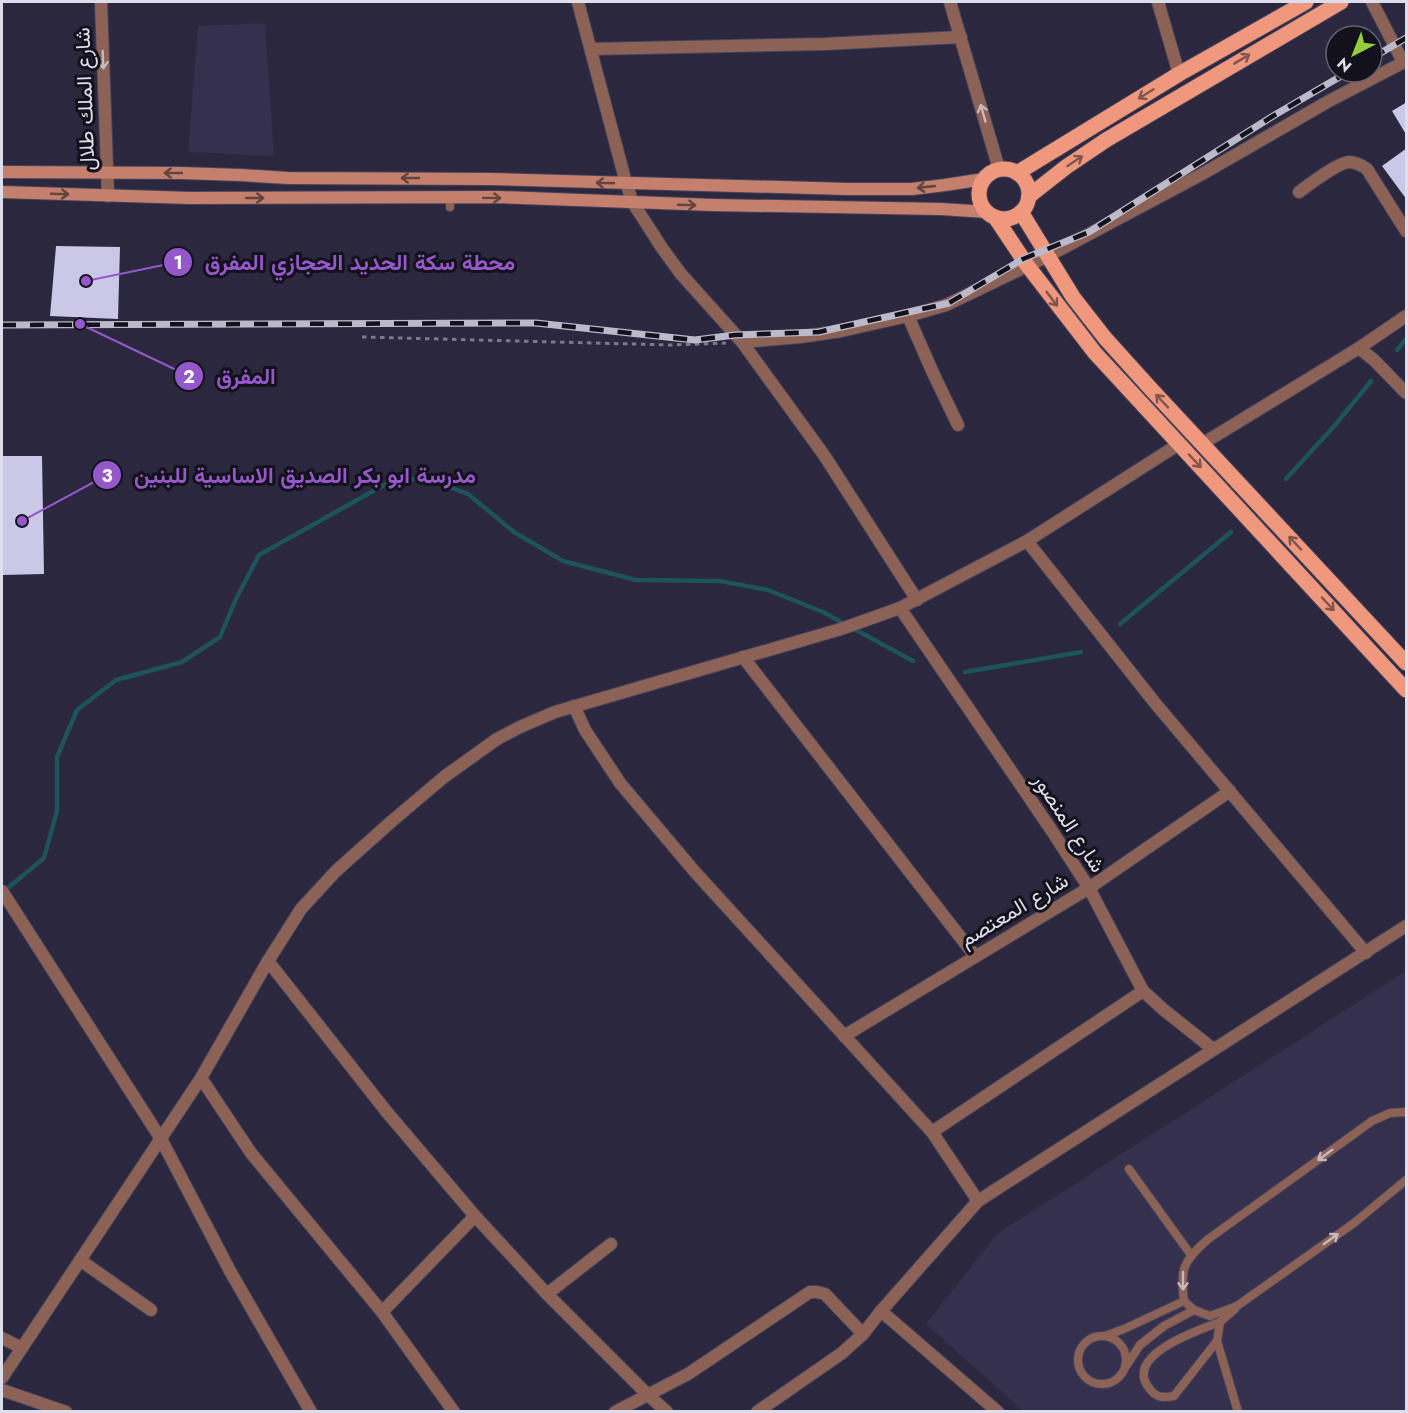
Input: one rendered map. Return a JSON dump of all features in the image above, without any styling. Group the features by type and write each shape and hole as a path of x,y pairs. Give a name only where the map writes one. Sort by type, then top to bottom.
{"main road":[{"path":"1017,173 1179,74 1306,2"},
{"path":"2,192 450,202 498,198 918,208 991,214 1001,219 1021,212 1029,196 1106,140 1341,2"},
{"path":"1029,196 1026,183 1017,173 1009,169 999,169 984,179 979,196 981,205 991,214 1027,266 1095,353 1407,690"},
{"path":"2,170 193,173 288,178 456,178 847,189 912,189 984,179"},
{"path":"286,198 288,178"},
{"path":"1021,212 1073,297 1105,338 1407,663"}],"street":[{"name":"شارع الملك طلال","path":"100,2 108,196"},
{"path":"578,2 633,203 681,274 742,342 824,455 917,600"},
{"path":"950,2 999,169"},
{"path":"1158,2 1179,74"},
{"path":"742,342 841,331 946,305 1048,256 1204,173 1329,101 1405,62 1372,2"},
{"path":"591,49 824,44 961,37"},
{"path":"1299,192 1342,164 1351,162 1359,164 1367,169 1407,231"},
{"path":"908,316 958,425"},
{"path":"1202,444 1407,316"},
{"path":"1359,348 1407,393"},
{"path":"2,1378 201,1078 268,961 301,909 329,879 416,799 497,739 520,727 574,706 841,629 900,608 1027,541 1179,444"},
{"path":"1027,541 1130,672 1366,952"},
{"name":"شارع المنصور","path":"900,608 1035,804 1089,888 1143,991 1213,1049"},
{"path":"743,657 975,956"},
{"path":"574,706 598,751 628,792 695,872 932,1132 978,1201"},
{"name":"شارع المعتصم","path":"844,1036 1089,888 1230,791"},
{"path":"2,891 161,1139 230,1271 311,1412"},
{"path":"757,1412 842,1353 863,1335 881,1311 978,1201 1407,926"},
{"path":"268,961 386,1111 475,1216 547,1294 667,1412"},
{"path":"932,1132 1143,991"},
{"path":"201,1078 251,1153 382,1312 454,1412"},
{"path":"382,1312 475,1216"},
{"path":"547,1294 611,1244"},
{"path":"80,1260 151,1310"},
{"path":"615,1412 688,1374 810,1292 825,1294 863,1335"},
{"path":"881,1311 998,1412"},
{"path":"2,1338 22,1348"},
{"path":"2,1390 66,1412"}],"lane":[{"path":"1238,1306 1210,1316 1194,1310 1184,1301 1182,1271 1191,1255 1207,1240 1372,1121 1390,1113 1406,1112"},
{"path":"1129,1169 1191,1255"},
{"path":"1217,1341 1174,1396 1165,1398 1156,1395 1149,1388 1144,1378 1144,1370 1152,1357 1188,1334 1220,1322 1238,1306 1407,1180"},
{"path":"1105,1336 1184,1301"},
{"path":"1125,1368 1127,1359 1122,1346 1116,1340 1105,1336 1097,1336 1089,1340 1081,1349 1078,1357 1078,1366 1086,1378 1093,1383 1108,1384 1122,1375 1140,1345 1164,1326 1194,1310"},
{"path":"1220,1322 1217,1341 1238,1412"}],"path":[{"path":"362,337 670,345 742,342"}],"shaded area":[{"path":"265,23 274,156 188,152 198,26"},
{"path":"1406,971 1406,1411 1023,1411 926,1324 997,1234"}],"building":[{"path":"1407,102 1407,136 1392,111"},
{"path":"1407,148 1407,200 1382,166"},
{"path":"56,246 120,247 118,319 50,316"},
{"path":"2,456 42,456 44,574 2,575"}],"waterway":[{"path":"1397,350 1406,339"},
{"path":"1286,479 1371,381"},
{"path":"3,892 44,858 57,811 57,757 77,710 116,680 182,662 220,637 236,599 259,555 391,481 426,478 468,494 514,532 563,561 636,580 720,581 768,590 823,612 913,661"},
{"path":"1120,624 1231,532"},
{"path":"965,672 1081,652"}],"railway":[{"path":"1384,51 1406,38"},
{"path":"2,325 536,323 695,340 735,335 819,332 949,303 1023,259 1089,232 1328,84"}],"place":[{"name":"محطة سكة الحديد الحجازي المفرق","path":"86,281"},
{"name":"المفرق","path":"80,324"},
{"name":"مدرسة ابو بكر الصديق الاساسية للبنين","path":"22,521"}]}
